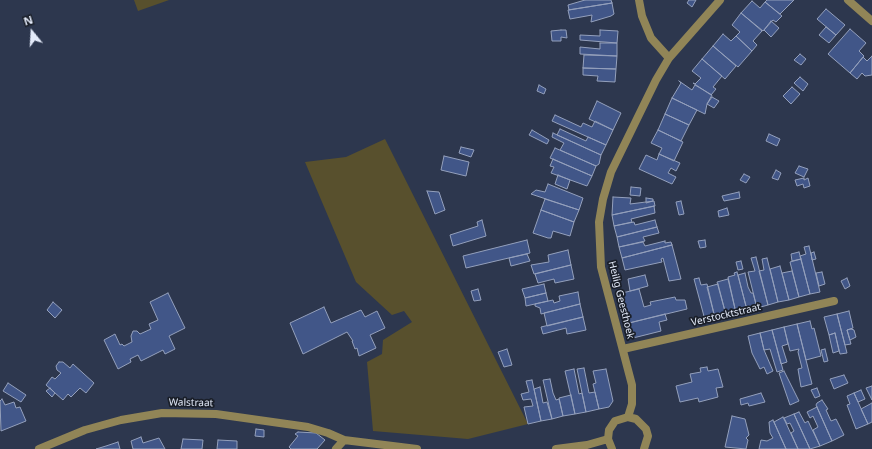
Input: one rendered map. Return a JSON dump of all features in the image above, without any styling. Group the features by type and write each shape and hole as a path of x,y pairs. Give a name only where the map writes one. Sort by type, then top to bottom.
{"street":[{"path":"639,0 642,16 651,38 670,58"},
{"name":"Heilig Geesthoek","path":"628,417 632,404 632,385 601,267 600,222 603,199 611,172 656,80 670,58 720,0"},
{"path":"848,0 872,21"},
{"name":"Verstocktstraat","path":"623,349 834,301"},
{"name":"Walstraat","path":"39,449 85,430 121,420 162,413 216,414 308,427 344,440"},
{"path":"612,449 608,439 612,425 621,418 628,417 636,419 643,424 648,436 648,448"},
{"path":"556,449 586,445 608,439"},
{"path":"336,449 344,440 417,449"}],"shaded area":[{"path":"134,0 169,0 138,11"},
{"path":"385,139 528,424 468,439 373,431 367,362 382,354 383,340 412,322 404,311 392,315 356,282 305,162 346,157"}],"building":[{"path":"585,0 611,0 612,3 569,10 568,5"},
{"path":"689,0 696,0 692,7 687,3"},
{"path":"767,0 794,0 780,14 765,2"},
{"path":"752,1 760,8 765,2 782,16 776,22 773,20 763,31 741,13"},
{"path":"612,3 614,14 611,16 591,22 592,15 570,19 568,10"},
{"path":"826,9 845,25 836,35 817,19"},
{"path":"741,13 762,31 753,41 757,45 752,51 736,36 740,32 732,25"},
{"path":"771,21 779,28 771,37 764,30"},
{"path":"826,27 836,35 829,43 819,35"},
{"path":"850,29 866,43 859,51 864,56 850,73 828,54"},
{"path":"566,30 567,38 561,37 561,41 552,41 551,31"},
{"path":"600,30 618,31 617,43 580,40 580,35 600,36"},
{"path":"723,34 731,41 736,36 752,51 738,67 713,46"},
{"path":"600,43 617,43 617,56 580,54 580,47 600,49"},
{"path":"713,46 736,66 725,79 702,59"},
{"path":"800,54 806,59 801,65 794,60"},
{"path":"584,55 617,56 616,69 583,68"},
{"path":"872,56 872,75 865,76 862,73 857,79 850,73 863,57 867,61"},
{"path":"702,59 722,76 713,87 716,89 711,95 693,83 695,84 701,78 692,71"},
{"path":"583,68 616,69 615,82 597,81 598,76 583,75"},
{"path":"800,77 808,84 803,91 794,83"},
{"path":"679,81 692,90 695,85 712,95 707,104 705,114 672,98 681,83"},
{"path":"539,85 546,89 544,94 537,91"},
{"path":"792,87 800,94 791,104 783,96"},
{"path":"712,97 719,101 714,108 707,104"},
{"path":"672,98 697,110 689,125 665,114"},
{"path":"597,101 621,113 613,130 589,119"},
{"path":"665,114 689,125 681,141 658,130"},
{"path":"555,115 581,127 583,123 592,127 595,121 613,130 606,145 552,121"},
{"path":"560,129 586,141 588,137 606,145 601,155 557,135"},
{"path":"532,130 549,140 547,144 529,135"},
{"path":"658,130 683,142 674,161 659,154 662,148 651,143"},
{"path":"553,133 601,155 599,164 596,166 560,150 564,143 552,137"},
{"path":"769,134 780,139 777,146 766,141"},
{"path":"461,147 474,150 471,157 459,153"},
{"path":"555,148 596,166 592,176 550,158"},
{"path":"659,154 680,163 676,171 671,168 668,173 676,177 672,184 639,169 646,155 657,160"},
{"path":"444,156 469,162 466,176 441,170"},
{"path":"553,159 592,176 587,186 551,173 554,167 550,166"},
{"path":"799,166 808,169 804,177 795,173"},
{"path":"776,170 781,173 778,180 772,178"},
{"path":"744,174 750,177 746,183 740,180"},
{"path":"558,175 570,180 567,189 555,184"},
{"path":"804,178 804,180 808,178 810,186 804,188 803,184 797,186 795,180"},
{"path":"548,184 583,198 579,210 531,194 536,190 545,192"},
{"path":"631,187 641,188 640,196 630,195"},
{"path":"427,191 439,192 445,210 435,214"},
{"path":"739,192 740,198 724,201 722,196"},
{"path":"613,197 631,198 630,204 654,201 655,206 612,215"},
{"path":"646,198 653,199 653,201 646,203"},
{"path":"545,199 579,210 574,222 541,210"},
{"path":"681,201 684,214 679,215 676,202"},
{"path":"654,206 655,213 631,219 632,222 614,226 612,215"},
{"path":"727,208 729,215 719,217 718,211"},
{"path":"541,210 574,222 570,236 553,231 551,238 548,238 533,233"},
{"path":"482,220 486,236 453,246 450,235 478,226 477,222"},
{"path":"655,220 657,227 617,237 614,226 634,222 635,225"},
{"path":"657,227 659,233 643,237 645,241 619,247 617,237"},
{"path":"527,240 530,253 466,268 463,256"},
{"path":"705,240 706,247 700,248 698,241"},
{"path":"665,241 665,243 671,242 672,245 622,258 619,247 643,242 645,246"},
{"path":"672,245 681,279 669,281 663,258 661,259 662,262 625,270 622,258"},
{"path":"809,246 820,292 810,294 800,256 806,254 804,247"},
{"path":"568,250 571,265 534,274 531,265 549,262 548,255"},
{"path":"799,252 801,259 792,261 791,254"},
{"path":"814,252 816,259 812,260 811,253"},
{"path":"527,254 530,261 511,266 509,258"},
{"path":"756,257 768,305 757,308 748,272 755,271 751,258"},
{"path":"767,258 778,302 768,305 759,271 764,270 762,259"},
{"path":"801,259 810,294 799,297 790,262"},
{"path":"741,261 743,269 738,270 736,262"},
{"path":"571,265 574,279 555,283 554,279 538,283 535,274"},
{"path":"780,266 789,300 778,302 770,269"},
{"path":"792,271 799,297 789,300 782,273"},
{"path":"737,272 747,310 736,313 728,277 735,275 734,273"},
{"path":"822,272 825,284 819,286 816,273"},
{"path":"745,273 748,287 751,293 753,293 757,308 747,310 738,275"},
{"path":"645,275 648,286 630,291 628,279"},
{"path":"699,278 701,285 707,284 715,318 705,320 694,279"},
{"path":"847,278 850,286 845,289 841,281"},
{"path":"728,279 736,313 726,315 717,282"},
{"path":"544,284 546,293 525,298 522,289"},
{"path":"718,284 726,315 715,318 707,287"},
{"path":"478,289 481,300 474,301 471,291"},
{"path":"639,289 644,307 651,305 650,302 675,297 676,300 685,300 687,309 629,323 622,293"},
{"path":"578,292 580,304 541,314 540,308 535,306 535,304 553,300 554,303 560,301 559,296"},
{"path":"168,293 185,328 169,336 175,349 165,354 163,350 141,361 138,355 130,359 131,362 118,369 104,340 115,334 120,345 122,344 124,346 132,342 131,336 133,331 137,331 140,334 151,329 149,324 158,320 150,302"},
{"path":"546,293 548,301 526,306 525,298"},
{"path":"53,302 62,310 55,318 47,310"},
{"path":"580,304 583,317 547,326 544,313"},
{"path":"324,307 331,323 361,310 365,317 377,311 385,328 370,335 376,348 359,356 357,348 355,349 353,341 347,332 303,354 290,323"},
{"path":"849,311 853,328 847,330 851,344 845,345 837,314"},
{"path":"665,314 667,320 659,322 661,331 633,338 629,323"},
{"path":"837,314 847,353 840,354 835,333 829,335 824,317"},
{"path":"583,317 586,330 567,334 566,328 543,334 541,327"},
{"path":"810,321 812,329 814,328 821,356 806,360 797,324"},
{"path":"797,324 812,384 801,387 798,369 802,368 798,352 799,349 790,351 784,327"},
{"path":"784,327 788,344 782,346 787,362 781,364 772,330"},
{"path":"772,330 783,370 777,372 770,349 764,350 760,333"},
{"path":"847,330 854,330 856,337 850,340"},
{"path":"760,333 764,350 773,371 767,374 764,367 760,369 752,353 748,336"},
{"path":"835,333 839,351 833,353 829,335"},
{"path":"507,349 512,365 504,367 498,352"},
{"path":"825,349 828,361 824,362 821,350"},
{"path":"59,362 63,362 70,368 73,364 94,383 86,393 80,388 71,397 68,394 63,400 46,385 52,377 55,379 61,373 57,370 56,366"},
{"path":"707,367 708,371 718,369 723,387 716,388 718,397 699,402 698,398 680,402 676,386 692,382 690,374 701,372 700,368"},
{"path":"584,368 589,393 595,392 599,409 586,412 577,369"},
{"path":"574,369 579,394 582,393 586,412 575,414 565,371"},
{"path":"606,369 613,401 609,407 599,409 593,384 596,383 593,371"},
{"path":"784,371 799,401 790,405 779,373"},
{"path":"844,375 848,383 834,389 830,379"},
{"path":"550,379 556,400 559,399 563,416 552,419 543,380"},
{"path":"532,380 541,421 528,424 524,407 533,406 531,399 523,400 521,394 529,392 526,381"},
{"path":"8,383 26,395 21,402 3,391"},
{"path":"872,386 872,400 866,388"},
{"path":"540,387 543,403 547,402 552,419 541,421 534,389"},
{"path":"50,388 55,393 52,397 46,391"},
{"path":"817,388 820,396 815,398 811,390"},
{"path":"861,390 865,399 858,402 854,393"},
{"path":"761,393 765,402 749,406 748,403 741,405 740,399"},
{"path":"854,393 868,424 856,429 847,405 850,404 847,396"},
{"path":"571,395 575,414 563,416 559,398"},
{"path":"2,399 5,405 14,402 16,408 20,407 26,421 1,431 0,401"},
{"path":"822,400 828,409 826,410 831,421 836,419 844,435 832,441 816,405"},
{"path":"872,403 872,422 868,424 861,409"},
{"path":"817,407 832,441 820,446 813,430 818,427 813,416 810,418 807,412"},
{"path":"799,412 805,423 808,421 820,446 810,449 794,414"},
{"path":"794,414 810,449 798,449 791,433 794,431 790,423 787,424 784,418"},
{"path":"732,416 745,419 749,435 746,438 748,440 746,449 725,447"},
{"path":"783,417 798,449 786,449 774,422"},
{"path":"773,420 786,449 759,449 761,440 767,441 773,438 770,433 769,422"},
{"path":"256,429 264,430 264,437 255,436"},
{"path":"298,432 316,433 325,440 317,449 291,449 289,447 298,436 295,434"},
{"path":"141,437 143,443 159,438 165,449 133,449 131,441"},
{"path":"183,439 203,440 202,449 181,449"},
{"path":"218,440 237,441 237,449 217,449"},
{"path":"118,442 120,449 96,449 106,446"}]}
